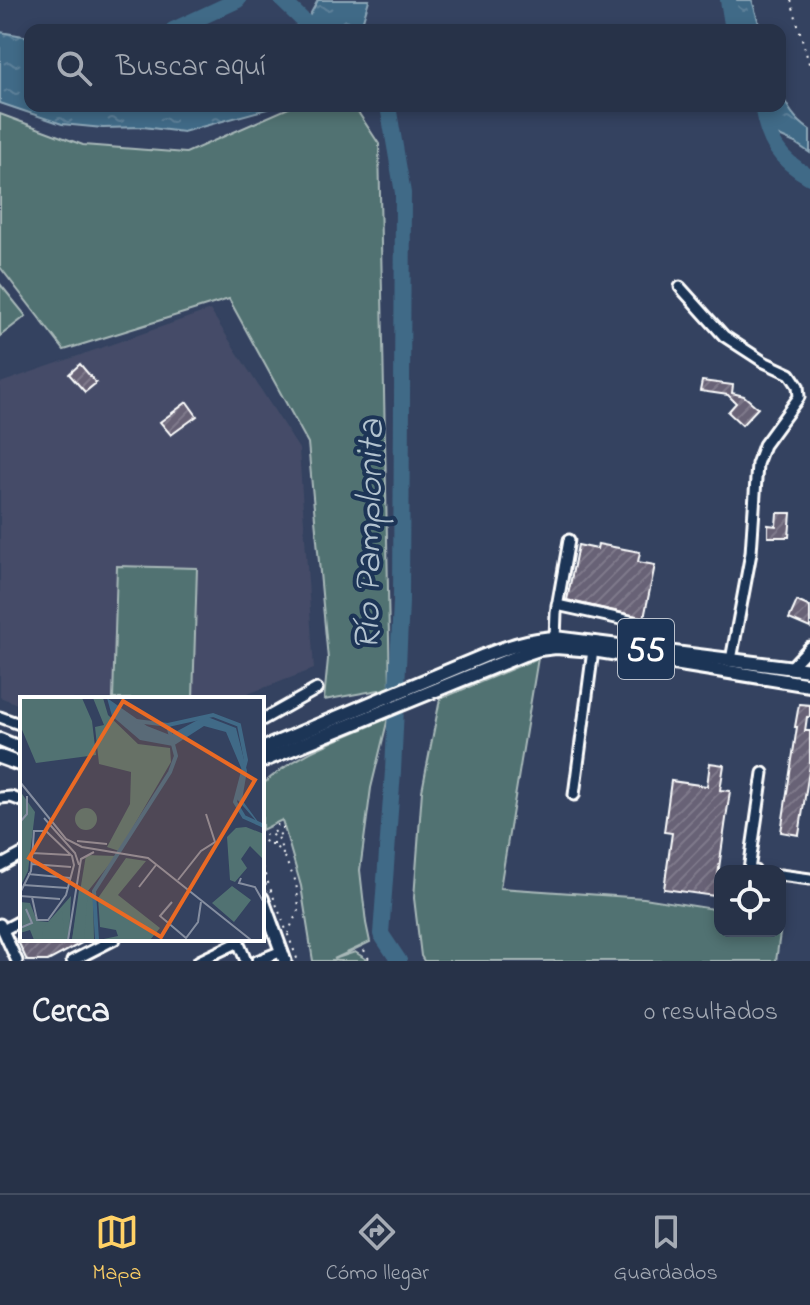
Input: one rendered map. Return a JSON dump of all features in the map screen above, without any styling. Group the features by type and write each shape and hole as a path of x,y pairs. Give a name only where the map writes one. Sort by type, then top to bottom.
{"highway":[{"name":"55","path":"264,763 293,744 487,662 521,642 538,638 810,670"},
{"name":"55","path":"487,662 556,647 593,650 810,685"},
{"path":"0,740 20,748"},
{"name":"55","path":"264,749 293,744"},
{"path":"0,759 20,764"}],"main road":[{"path":"0,759 20,771"},
{"path":"264,903 284,956"}],"street":[{"path":"680,287 724,336 764,362 790,374 798,386 799,397 764,445 757,464 751,553 731,660"},
{"path":"555,638 557,605 569,540"},
{"path":"557,605 639,623"},
{"path":"791,667 810,647"},
{"path":"574,795 593,650"},
{"path":"264,719 317,689"},
{"path":"0,717 20,725"},
{"path":"750,865 763,773"},
{"path":"0,798 20,800"},
{"path":"0,866 20,855"},
{"path":"786,876 810,879"},
{"path":"17,961 1,927 20,921"},
{"path":"72,961 111,941"},
{"path":"199,961 236,941"},
{"path":"238,941 246,961"},
{"path":"257,961 284,956"}],"path":[{"path":"791,0 810,67"},
{"path":"278,836 296,882 299,908 288,934"},
{"path":"273,844 283,854"},
{"path":"264,872 298,961"},
{"path":"364,950 370,961"}],"shaded area":[{"path":"210,310 299,449 314,669 239,697 20,697 20,705 0,697 0,383"}],"green space":[{"path":"279,112 358,112 379,144 390,688 324,700 328,659 308,443 229,299 64,350 0,267 0,114 83,145 186,153"},
{"path":"0,284 26,316 0,336"},
{"path":"117,566 197,568 193,697 113,697"},
{"path":"538,658 500,888 644,898 714,909 714,937 780,937 776,961 424,961 414,898 422,791 440,699"},
{"path":"388,718 371,788 360,870 370,942 334,959 355,952 369,961 313,961 301,886 282,820 264,829 264,783 290,763"}],"water":[{"path":"318,0 369,0 362,24 305,24"},
{"path":"725,0 752,0 759,24 734,24"},
{"path":"0,32 24,36 24,111 0,103"},
{"path":"786,102 791,112 810,130 810,153 795,143 772,133 764,112 786,112"},
{"path":"27,112 256,112 183,132 62,124"}],"building":[{"path":"80,364 96,383 85,392 69,374"},
{"path":"702,381 733,385 732,393 744,396 758,408 742,425 728,412 736,403 728,395 700,391"},
{"path":"187,402 197,416 171,435 160,422"},
{"path":"777,513 791,513 789,537 768,537 768,525 776,526"},
{"path":"598,544 640,552 638,562 655,565 644,618 567,600 578,545 597,549"},
{"path":"797,601 810,607 810,628 789,619"},
{"path":"799,704 810,705 805,731 810,731 810,765 799,835 781,832"},
{"path":"710,763 724,765 720,790 730,791 719,865 714,865 714,896 664,889 672,833 664,832 671,781 707,786"},
{"path":"17,939 85,941 48,961 27,961"}],"waterway":[{"name":"Río Pamplonita","path":"186,24 238,0"},
{"name":"Río Pamplonita","path":"282,0 307,24"},
{"path":"728,0 732,24"},
{"name":"Río Pamplonita","path":"389,112 403,193 401,602 381,934 399,961"},
{"path":"764,112 776,148 810,177"}]}
